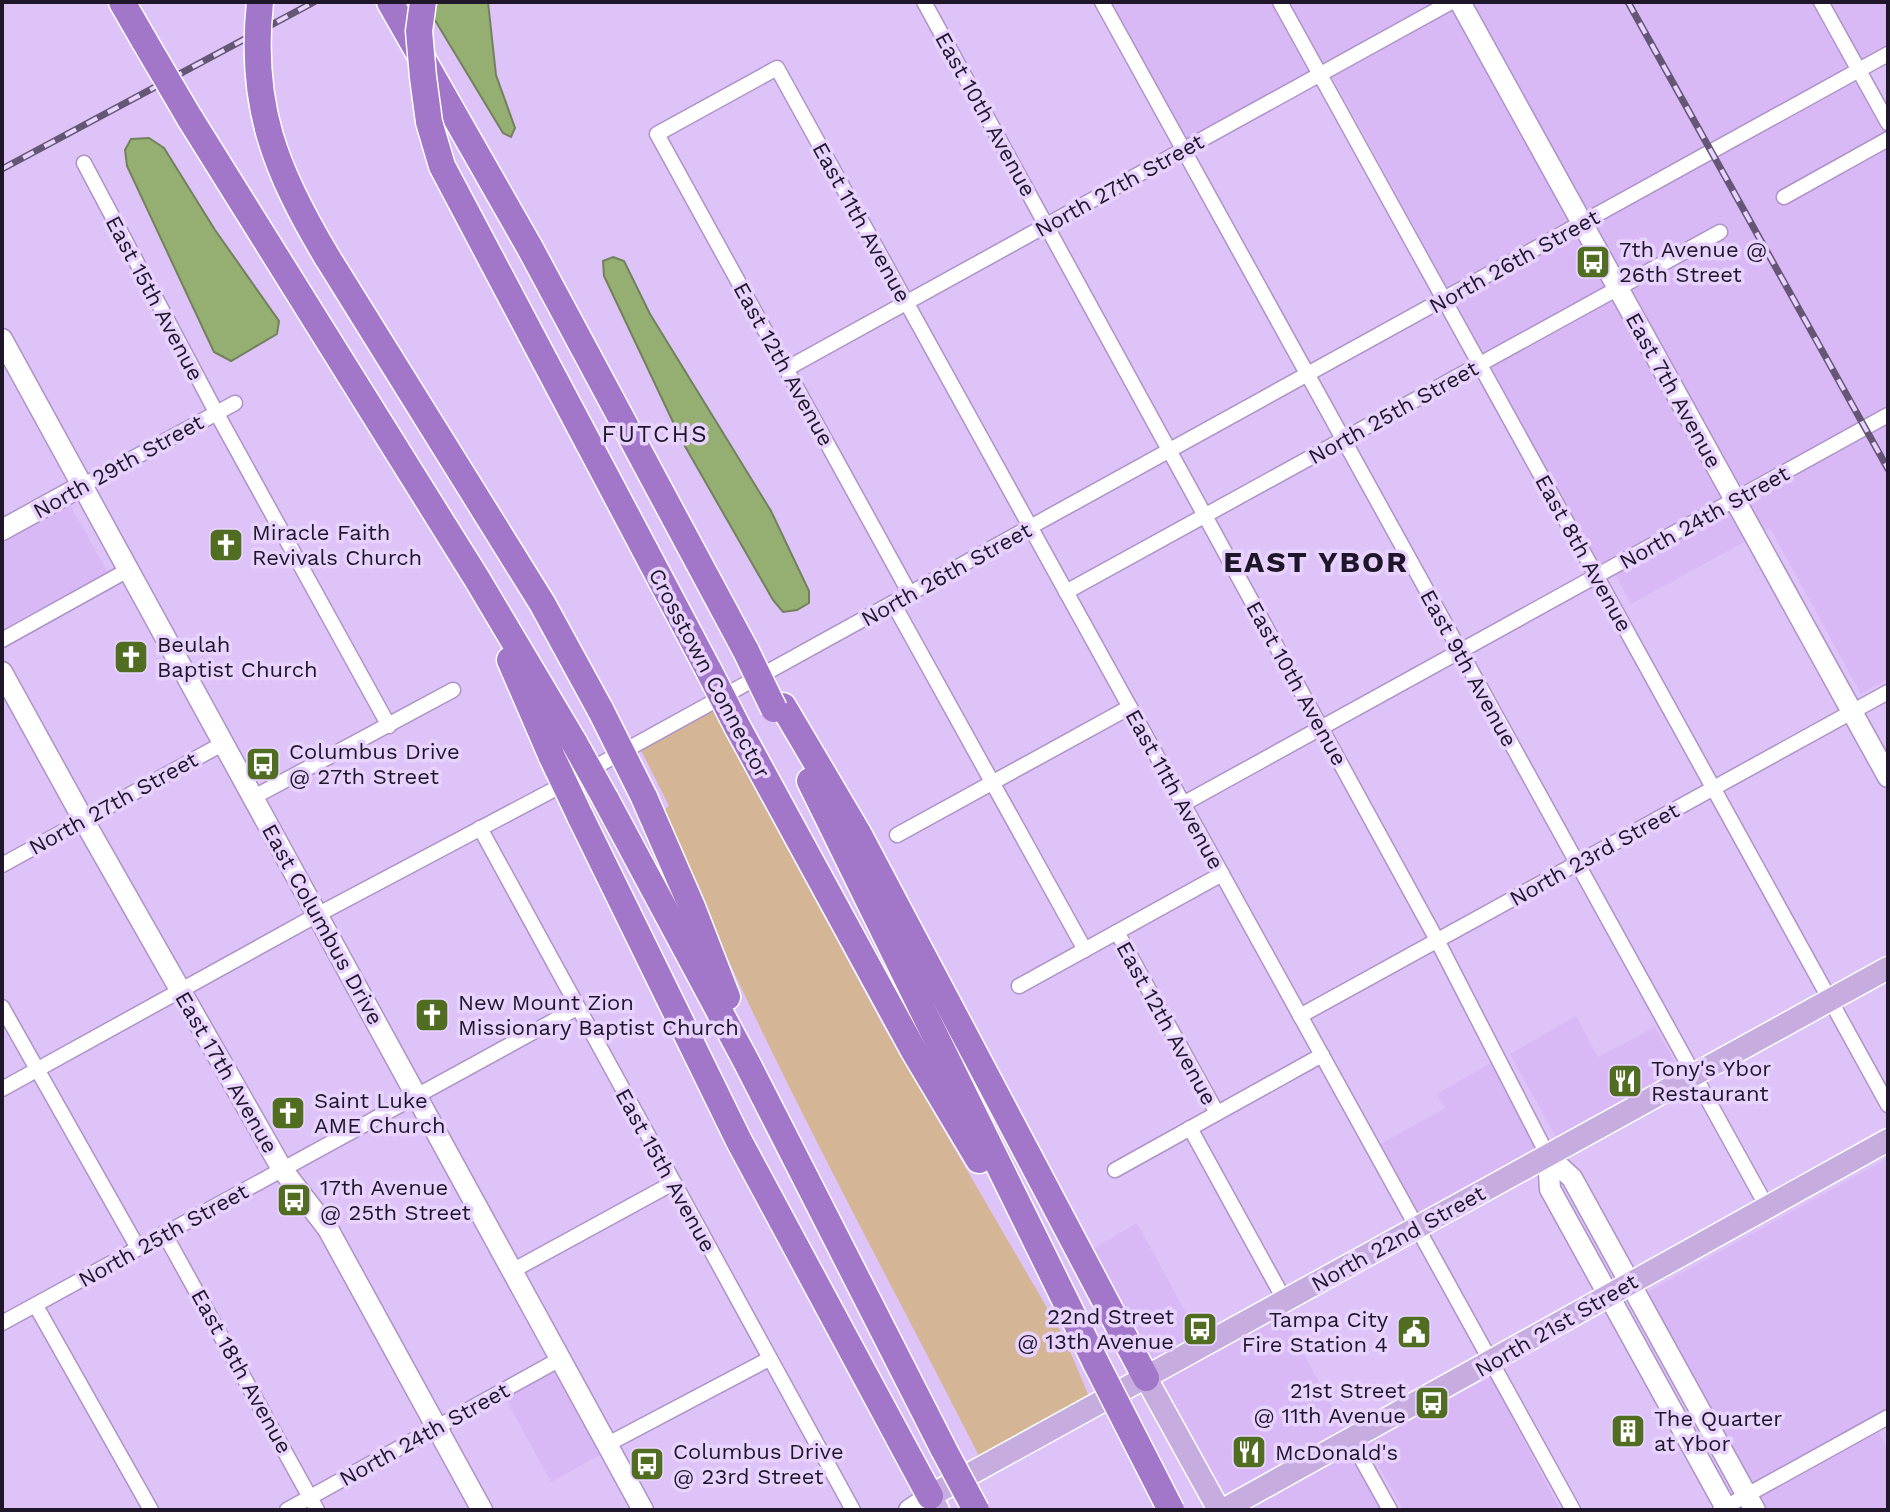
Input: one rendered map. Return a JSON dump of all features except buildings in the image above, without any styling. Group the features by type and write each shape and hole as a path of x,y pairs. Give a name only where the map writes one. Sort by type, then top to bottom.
{"highway":[{"path":"122,2 189,117 477,579 564,751 580,816 739,1141 926,1505"},
{"path":"260,2 258,67 270,138 287,187 327,257 542,603 601,711 644,797 712,957 746,1061"},
{"path":"390,2 522,234 779,708 1096,1363 1171,1510"},
{"name":"Crosstown Connector","path":"423,2 419,31 423,77 429,122 442,166 737,726 914,1051 1074,1317"},
{"path":"779,708 858,833 1146,1378"},
{"path":"564,751 605,798 746,1061 976,1510"}],"main road":[{"name":"East 7th Avenue","path":"1460,2 1888,777"},
{"name":"East Columbus Drive","path":"2,339 643,1510"},
{"name":"North 29th Street","path":"2,530 82,486"},
{"name":"East 17th Avenue","path":"2,672 282,1169 328,1229 482,1510"},
{"name":"North 22nd Street","path":"926,1505 1146,1378 1888,968"},
{"name":"North 21st Street","path":"1221,1510 1888,1140"},
{"path":"1548,1156 1572,1178 1751,1502"},
{"path":"1548,1156 1550,1189 1724,1509"},
{"path":"1146,1378 1221,1510"},
{"path":"1249,1510 1277,1480"}],"street":[{"name":"East 10th Avenue","path":"924,2 1437,940 1548,1156"},
{"name":"East 9th Avenue","path":"1102,2 1767,1207"},
{"name":"East 8th Avenue","path":"1280,2 1888,1105"},
{"name":"North 27th Street","path":"786,369 1451,2"},
{"path":"1821,2 1888,123"},
{"name":"North 26th Street","path":"2,1089 910,594 1888,54"},
{"name":"East 11th Avenue","path":"657,134 777,68 1573,1510"},
{"name":"East 12th Avenue","path":"657,134 910,594"},
{"path":"1784,197 1888,139"},
{"name":"East 15th Avenue","path":"84,163 216,412 389,726"},
{"name":"North 25th Street","path":"1066,592 1720,232"},
{"name":"North 29th Street","path":"82,486 235,403"},
{"name":"North 24th Street","path":"1183,804 1888,415"},
{"path":"2,640 128,570"},
{"name":"East 12th Avenue","path":"893,603 1085,950"},
{"path":"254,797 453,690"},
{"name":"North 23rd Street","path":"1300,1016 1888,692"},
{"path":"897,835 1130,707"},
{"name":"North 27th Street","path":"2,865 224,743"},
{"name":"East 15th Avenue","path":"480,828 853,1510"},
{"path":"1019,986 1222,874"},
{"name":"East 12th Avenue","path":"1117,932 1217,1113"},
{"path":"2,1007 138,1248"},
{"name":"North 25th Street","path":"2,1323 577,1008"},
{"path":"1115,1170 1322,1055"},
{"name":"East 12th Avenue","path":"1190,1128 1285,1301"},
{"path":"512,1271 673,1183"},
{"name":"East 18th Avenue","path":"164,1233 314,1504"},
{"path":"36,1306 151,1510"},
{"name":"North 24th Street","path":"287,1510 314,1504 437,1427 560,1359"},
{"path":"608,1444 769,1359"},
{"path":"1724,1509 1751,1502 1886,1423"},
{"path":"1351,1440 1390,1510"}],"shaded area":[{"path":"424,2 488,2 496,75 515,128 511,137 503,133"},
{"path":"1110,2 1888,2 1888,58 1859,74 1888,127 1888,679 1861,694 1770,528 1631,604 1609,563 1600,568 1326,65 1186,140"},
{"path":"149,138 164,148 215,230 279,321 277,334 231,361 214,352 127,166 125,150 131,139"},
{"path":"613,257 624,261 650,314 771,511 809,591 809,603 797,610 783,612 773,600 682,441 604,276 603,261"},
{"path":"65,496 110,576 2,638 2,532"},
{"path":"713,711 882,1024 1064,1337 1090,1399 980,1458 735,975 664,810 669,806 641,750"},
{"path":"1576,1016 1598,1057 1655,1027 1676,1064 1672,1075 1556,1137 1510,1054"},
{"path":"1492,1062 1537,1143 1528,1157 1419,1216 1380,1144 1445,1108 1437,1094"},
{"path":"1888,1158 1888,1409 1871,1418 1888,1450 1888,1510 1765,1510 1646,1293"},
{"path":"1137,1223 1207,1351 1280,1310 1388,1510 1220,1510 1084,1254"},
{"path":"553,1368 600,1455 551,1482 504,1396"},
{"path":"1491,1377 1560,1510 1403,1510 1365,1442"}],"railway":[{"path":"2,169 314,2"},
{"path":"1628,2 1888,469"}],"place":[{"name":"7th Avenue @ 26th Street","path":"1593,262"},
{"name":"Miracle Faith Revivals Church","path":"226,545"},
{"name":"Beulah Baptist Church","path":"131,657"},
{"name":"Columbus Drive @ 27th Street","path":"263,764"},
{"name":"New Mount Zion Missionary Baptist Church","path":"432,1015"},
{"name":"Tony's Ybor Restaurant","path":"1625,1081"},
{"name":"Saint Luke AME Church","path":"288,1113"},
{"name":"17th Avenue @ 25th Street","path":"294,1200"},
{"name":"22nd Street @ 13th Avenue","path":"1200,1329"},
{"name":"Tampa City Fire Station 4","path":"1414,1332"},
{"name":"21st Street @ 11th Avenue","path":"1432,1403"},
{"name":"The Quarter at Ybor","path":"1628,1431"},
{"name":"McDonald's","path":"1249,1452"},
{"name":"Columbus Drive @ 23rd Street","path":"647,1464"}],"district":[{"name":"FUTCHS","path":"655,434"},
{"name":"EAST YBOR","path":"1316,562"}]}
